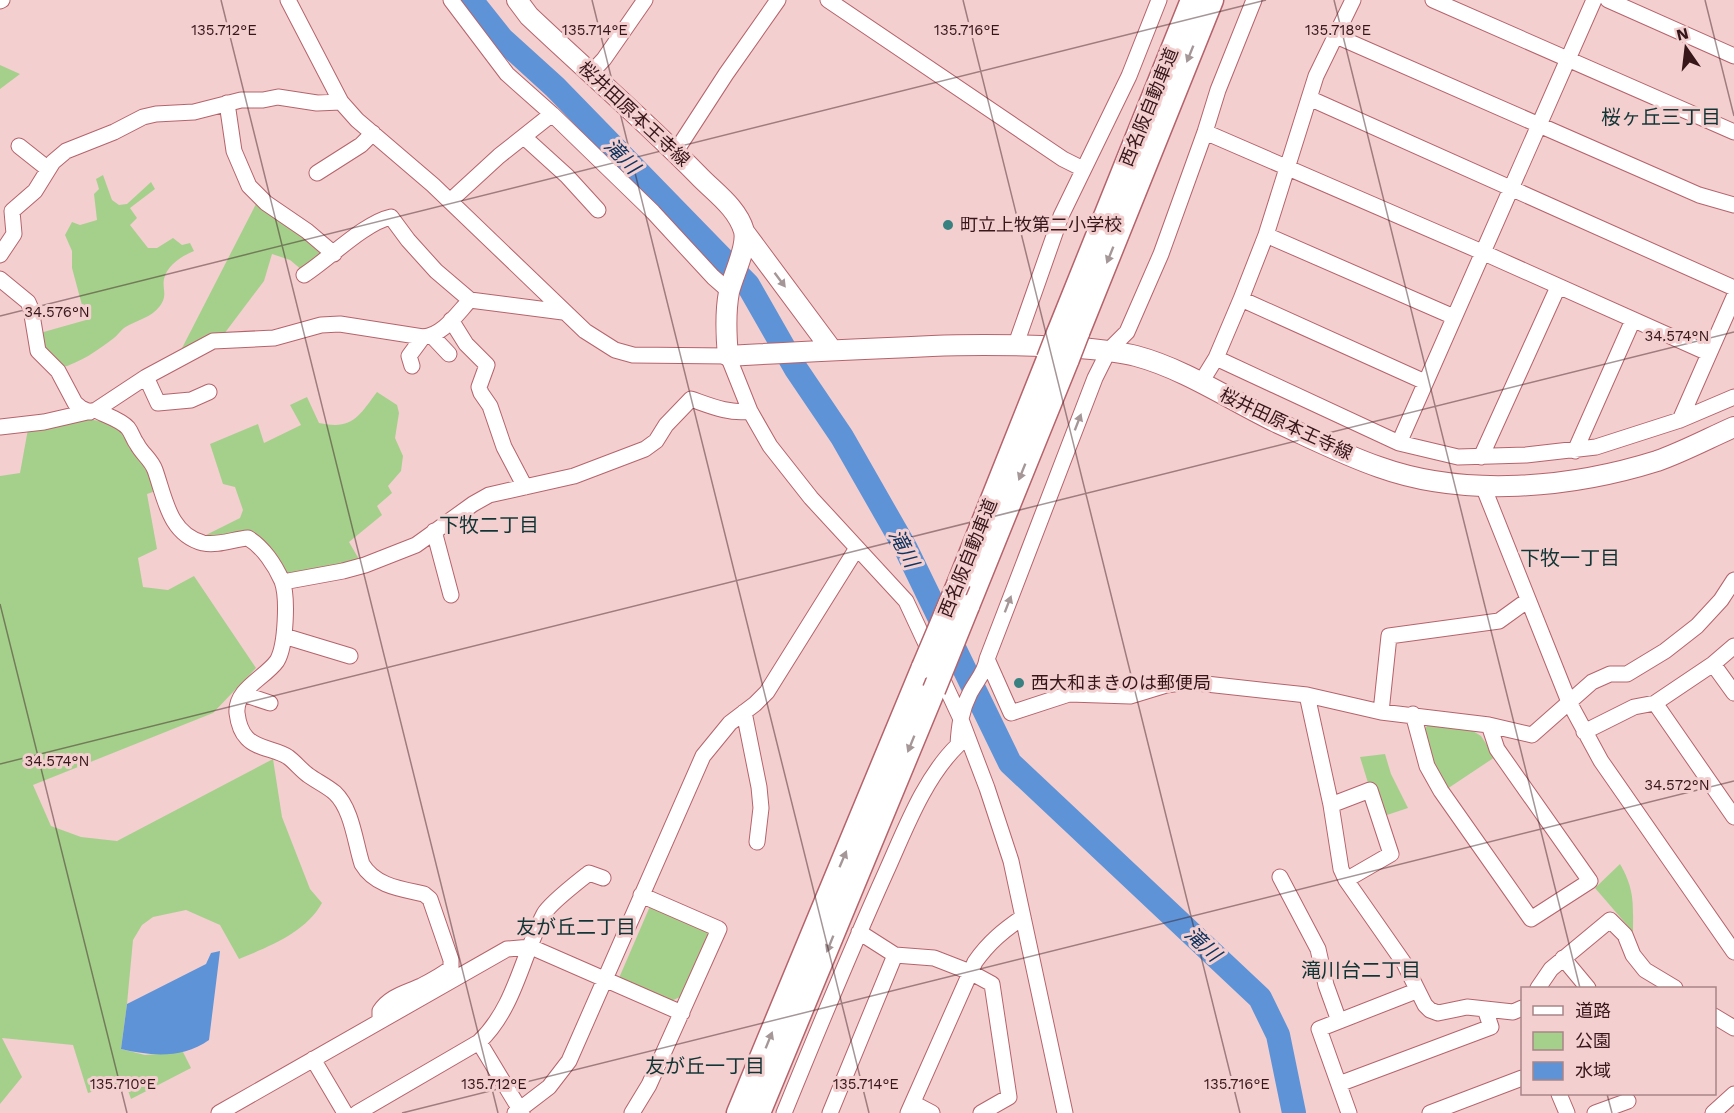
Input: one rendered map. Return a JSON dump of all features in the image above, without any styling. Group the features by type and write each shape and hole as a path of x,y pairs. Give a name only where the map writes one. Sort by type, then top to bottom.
{"highway":[{"name":"西名阪自動車道","path":"759,1113 968,606 1192,0"},
{"name":"西名阪自動車道","path":"1068,333 1212,0"},
{"name":"西名阪自動車道","path":"738,1113 959,582 1058,359"}],"main road":[{"name":"桜井田原本王寺線","path":"517,0 529,16 676,152 725,201 738,219 744,241 832,350"},
{"path":"728,356 726,329 729,291 744,241"},
{"name":"桜井田原本王寺線","path":"728,356 1016,344 1109,350 1138,356 1176,371 1299,432 1380,468 1438,482 1483,486 1551,483 1602,476 1660,460 1734,427"}],"street":[{"path":"288,0 340,102 450,201 585,331 615,350 633,355 728,356 750,411 770,446 857,548 906,601 960,717 991,797 1011,861 1065,1113"},
{"path":"451,0 507,74 552,114 729,291"},
{"path":"590,74 604,59 645,0"},
{"path":"676,152 726,74 778,0"},
{"path":"828,0 1063,159 1083,169"},
{"path":"1016,344 1061,216 1129,76 1159,0"},
{"path":"784,1113 859,932 917,804 958,745 960,717 987,663 1095,378 1109,350 1127,332 1161,254 1218,90 1254,0"},
{"path":"1200,384 1216,358 1266,235 1316,76 1353,0"},
{"path":"1433,0 1734,132"},
{"path":"1399,443 1594,0"},
{"path":"1608,0 1734,56"},
{"path":"1336,36 1699,195 1734,205"},
{"path":"0,255 14,234 12,211 34,191 48,169 66,151 114,132 142,117 156,114 194,112 226,103 285,97 317,103 340,102"},
{"path":"1309,98 1734,288"},
{"path":"226,103 234,151 249,186 266,203 307,231 334,254"},
{"path":"450,201 499,156 552,114"},
{"path":"1205,132 1287,166 1708,353"},
{"path":"317,174 361,146 373,133"},
{"path":"524,137 574,183 598,210"},
{"path":"19,146 48,169"},
{"path":"304,275 364,230 381,219 391,217 436,271 470,300 563,312"},
{"path":"1266,235 1454,317"},
{"path":"0,279 28,302 38,351 58,371 75,403 122,423 130,430 136,443 150,459 167,511 174,522 190,538 210,544 249,538 258,544 283,582 284,636 278,659 270,670 238,700 239,723 247,739 287,757 306,774 334,792 343,803 362,864 367,873 378,881 424,894 430,898 451,960 451,968 421,986 388,1000 380,1011 380,1021"},
{"path":"1481,457 1558,287"},
{"path":"1680,420 1708,353 1727,325 1734,297"},
{"path":"1240,299 1425,382"},
{"path":"0,427 44,422 93,411 146,377 207,344 223,339 274,338 321,326 340,324 427,337 439,333 470,300"},
{"path":"451,320 466,344 487,365 479,381 480,393 490,406 504,447 525,487"},
{"path":"1575,451 1633,320"},
{"path":"427,337 449,354"},
{"path":"412,366 410,356 427,337"},
{"path":"1216,358 1399,443 1458,457 1575,451 1624,440 1734,397"},
{"path":"146,377 158,403 191,400 209,392"},
{"path":"283,582 343,572 365,565 416,545 489,495 574,476 645,449 656,441 666,425 691,399 737,413 750,411"},
{"path":"1483,486 1569,702 1584,732 1601,761 1733,948"},
{"path":"434,531 451,595"},
{"path":"479,1042 519,1112 549,1087 569,1060 703,756 730,723 767,692 857,548"},
{"path":"987,663 1011,713 1069,694 1130,696 1166,685 1188,682 1307,695 1381,712 1413,714 1532,735 1592,682 1610,674 1627,674 1665,651 1697,626 1721,600 1734,580"},
{"path":"1381,712 1389,636 1499,621 1528,600"},
{"path":"284,636 350,656"},
{"path":"1584,732 1634,707 1655,703 1713,664 1734,645"},
{"path":"1713,664 1734,693"},
{"path":"243,694 270,703"},
{"path":"1307,695 1331,804 1341,868 1346,880 1404,963 1425,1005 1438,1013 1467,1007 1513,1012 1521,1008"},
{"path":"1655,703 1734,818"},
{"path":"744,712 759,787 761,808 757,842"},
{"path":"1413,714 1427,766 1441,791 1531,919 1590,881 1497,749 1489,726"},
{"path":"1331,804 1370,790 1390,854 1346,880"},
{"path":"357,1113 479,1042 492,1030 505,1009 545,911 589,873 603,878"},
{"path":"1280,877 1318,949 1326,985 1340,1021"},
{"path":"632,1113 649,1085 719,929 641,895"},
{"path":"932,1113 910,1108 970,972 986,946 1023,917"},
{"path":"1539,987 1551,969 1610,920 1625,935 1633,955 1645,970 1669,987"},
{"path":"859,932 895,955 934,958 970,972 992,984 1009,1097 981,1113"},
{"path":"219,1113 507,949 531,947 682,1013"},
{"path":"830,1113 895,955"},
{"path":"1563,958 1587,987"},
{"path":"1349,1113 1319,1029 1416,991"},
{"path":"1339,1084 1491,1027 1485,1009"},
{"path":"313,1059 345,1113"},
{"path":"1430,1113 1521,1078"},
{"path":"1713,1113 1734,1094"},
{"path":"1559,1095 1566,1113"},
{"path":"1595,1113 1628,1101"}],"green space":[{"path":"0,65 20,74 0,89"},
{"path":"103,175 112,200 119,205 127,204 151,182 155,189 130,208 137,218 130,225 148,248 157,248 173,238 182,245 190,243 194,251 180,258 168,269 164,279 164,299 156,310 124,328 89,356 61,368 45,353 40,333 86,320 72,268 72,251 65,235 72,222 80,225 97,220 94,194 99,189 96,179"},
{"path":"257,202 328,253 302,270 290,260 272,254 264,281 224,334 179,354"},
{"path":"377,392 397,405 399,413 395,438 403,456 401,471 388,486 392,493 377,506 382,515 349,542 360,561 284,578 254,536 202,537 240,518 243,510 235,487 223,484 210,444 258,424 264,443 301,425 290,405 307,397 319,423 340,425 347,423 359,415"},
{"path":"82,418 105,422 124,432 133,453 148,465 156,491 147,494 157,549 138,558 143,587 168,590 194,576 256,668 213,713 33,785 51,826 81,837 117,841 273,759 282,817 310,889 322,903 306,923 286,937 239,959 220,925 186,910 153,917 142,925 133,940 121,1049 145,1055 183,1052 191,1068 131,1099 125,1082 88,1093 73,1045 2,1038 22,1077 0,1104 0,476 20,473 28,429"},
{"path":"1428,725 1473,731 1481,736 1495,757 1447,789 1433,764 1422,731"},
{"path":"1385,754 1391,774 1408,808 1384,816 1369,786 1360,757"},
{"path":"1620,864 1631,890 1633,932 1595,888"},
{"path":"651,904 715,931 687,994 671,1001 619,978"}],"water":[{"path":"220,951 209,1040 177,1053 155,1054 121,1049 127,1004 206,964 211,953"}],"waterway":[{"name":"滝川","path":"471,0 502,39 555,87 748,285 796,369 842,437 906,549 1010,763 1260,998 1278,1035 1294,1113"}],"place":[{"name":"町立上牧第二小学校","path":"948,225"},
{"name":"西大和まきのは郵便局","path":"1019,683"}],"district":[{"name":"桜ヶ丘三丁目","path":"1661,117"},
{"name":"下牧二丁目","path":"489,525"},
{"name":"下牧一丁目","path":"1570,558"},
{"name":"友が丘二丁目","path":"576,927"},
{"name":"滝川台二丁目","path":"1361,970"},
{"name":"友が丘一丁目","path":"705,1066"}]}
